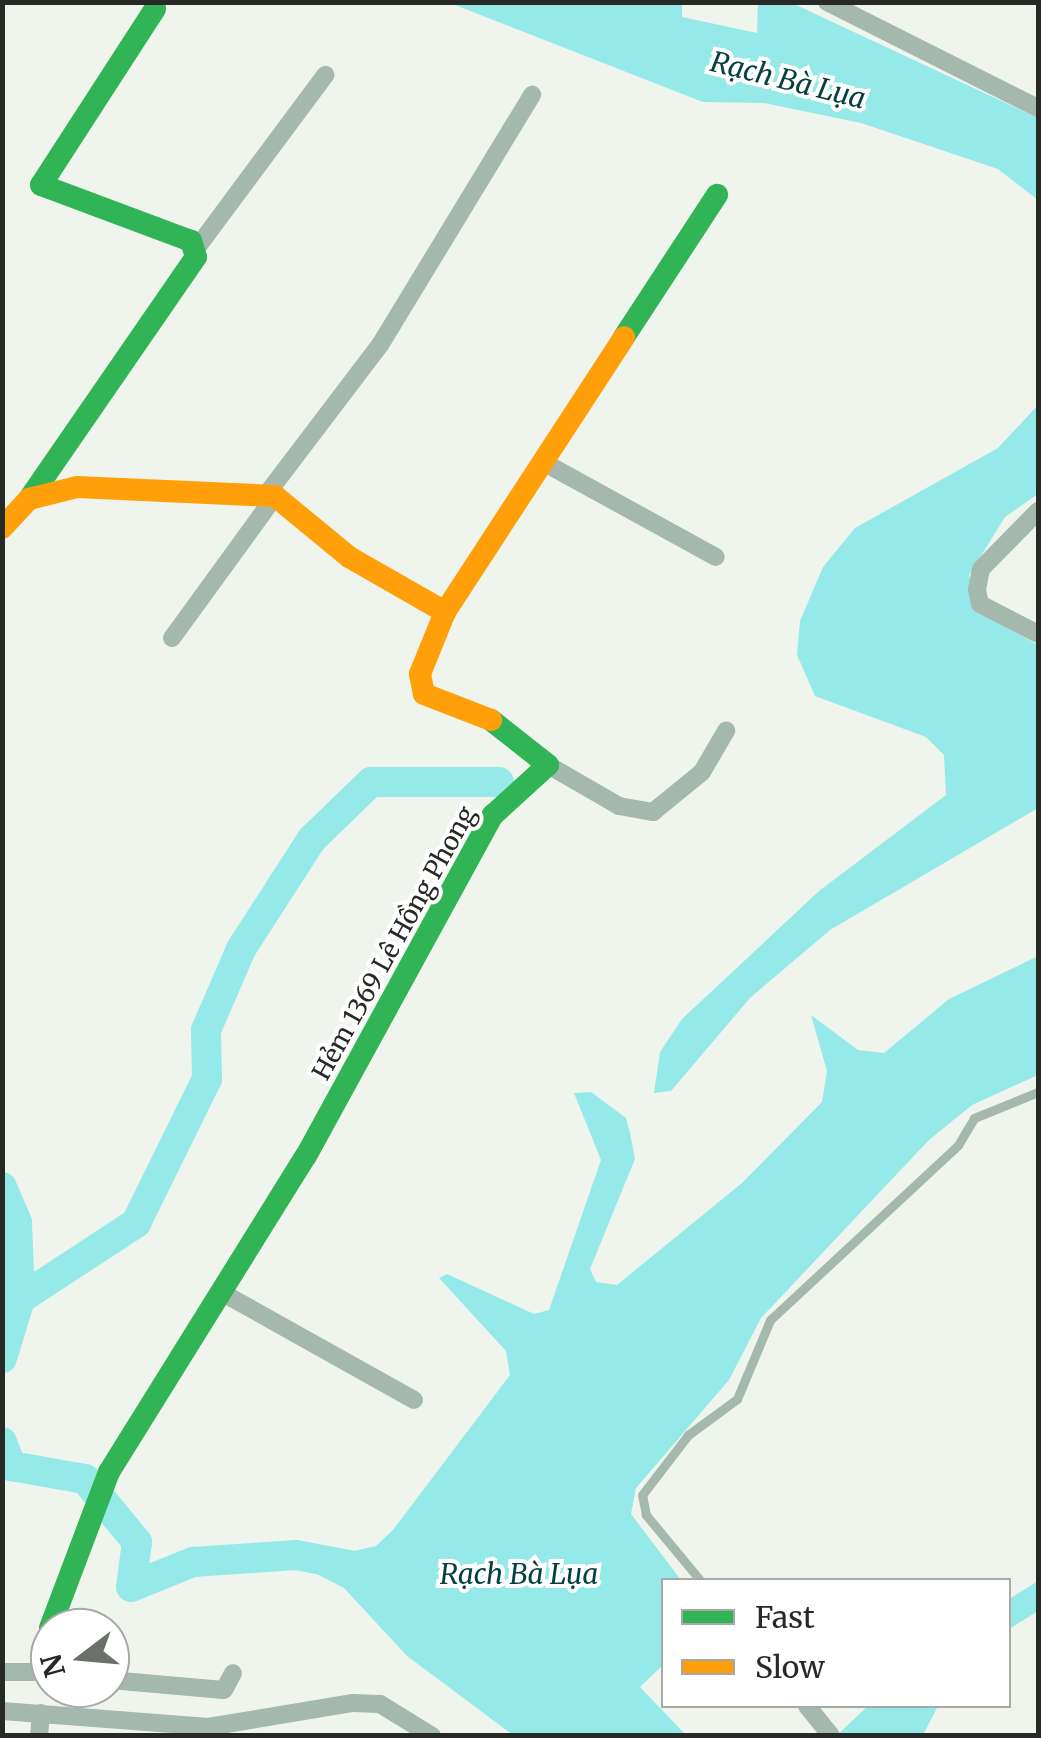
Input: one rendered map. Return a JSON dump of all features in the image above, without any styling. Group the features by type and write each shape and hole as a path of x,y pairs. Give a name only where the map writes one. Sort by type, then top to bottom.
{"street":[{"path":"827,2 1038,108"},
{"path":"156,8 42,185 196,248"},
{"path":"2,528 29,499 196,248 325,75"},
{"path":"172,638 380,345 532,96"},
{"path":"717,195 445,612 420,674 424,694 490,718 548,765 619,806 653,812 702,772 726,731"},
{"path":"543,462 716,557"},
{"path":"29,499 77,487 270,496 349,556 445,612"},
{"path":"1038,511 981,569 977,590 980,604 1038,634"},
{"name":"Hẻm 1369 Lê Hồng Phong","path":"58,1608 109,1472 222,1292 493,816 548,765"},
{"path":"222,1292 414,1400"},
{"path":"2,1672 30,1672"},
{"path":"130,1682 224,1690 233,1672"},
{"path":"2,1711 209,1732 380,1704 432,1736"},
{"path":"812,1711 831,1736"},
{"path":"39,1736 41,1713"}],"lane":[{"path":"698,1578 646,1515 642,1495 688,1435 737,1400 770,1320 958,1144 974,1118 1038,1092"}],"water":[{"name":"Rạch Bà Lụa","path":"450,3 682,3 682,17 757,33 758,3 792,3 1038,118 1038,200 998,169 861,123 764,103 703,102"},
{"path":"1038,405 1038,494 1005,517 969,575 979,612 1038,645 1038,808 830,930 750,998 671,1091 654,1093 660,1052 682,1019 819,891 946,795 944,755 926,737 815,696 797,655 800,621 823,567 855,528 998,448"},
{"name":"Rạch Bà Lụa","path":"1038,956 1038,1075 972,1105 929,1140 761,1318 729,1380 636,1488 631,1514 679,1578 661,1578 661,1667 640,1687 686,1735 513,1735 407,1656 344,1588 311,1571 318,1559 376,1546 393,1530 510,1375 506,1351 439,1278 447,1274 534,1314 549,1310 601,1160 574,1093 591,1092 626,1118 630,1133 635,1159 590,1269 596,1282 617,1285 742,1183 822,1102 827,1071 811,1015 858,1050 884,1053 949,999"},
{"path":"1038,1581 1038,1611 1011,1628 1011,1598"},
{"path":"866,1708 937,1708 923,1735 836,1736"}],"waterway":[{"path":"20,1299 136,1223 207,1079 206,1030 241,949 312,839 371,782 499,782"},
{"path":"2,1187 17,1223 20,1299 2,1358"},
{"path":"2,1442 11,1466 85,1479 137,1542 131,1587 193,1562 296,1555 359,1567"}],"traffic: fast":[{"path":"29,499 196,257 191,241 41,185 155,9"},
{"path":"624,337 717,195"},
{"path":"58,1608 109,1472 306,1156 493,815 548,765 491,720"}],"traffic: slow":[{"path":"445,612 624,337"},
{"path":"2,528 29,499 77,487 275,496 349,557 445,612 420,674 424,694 491,720"}]}
